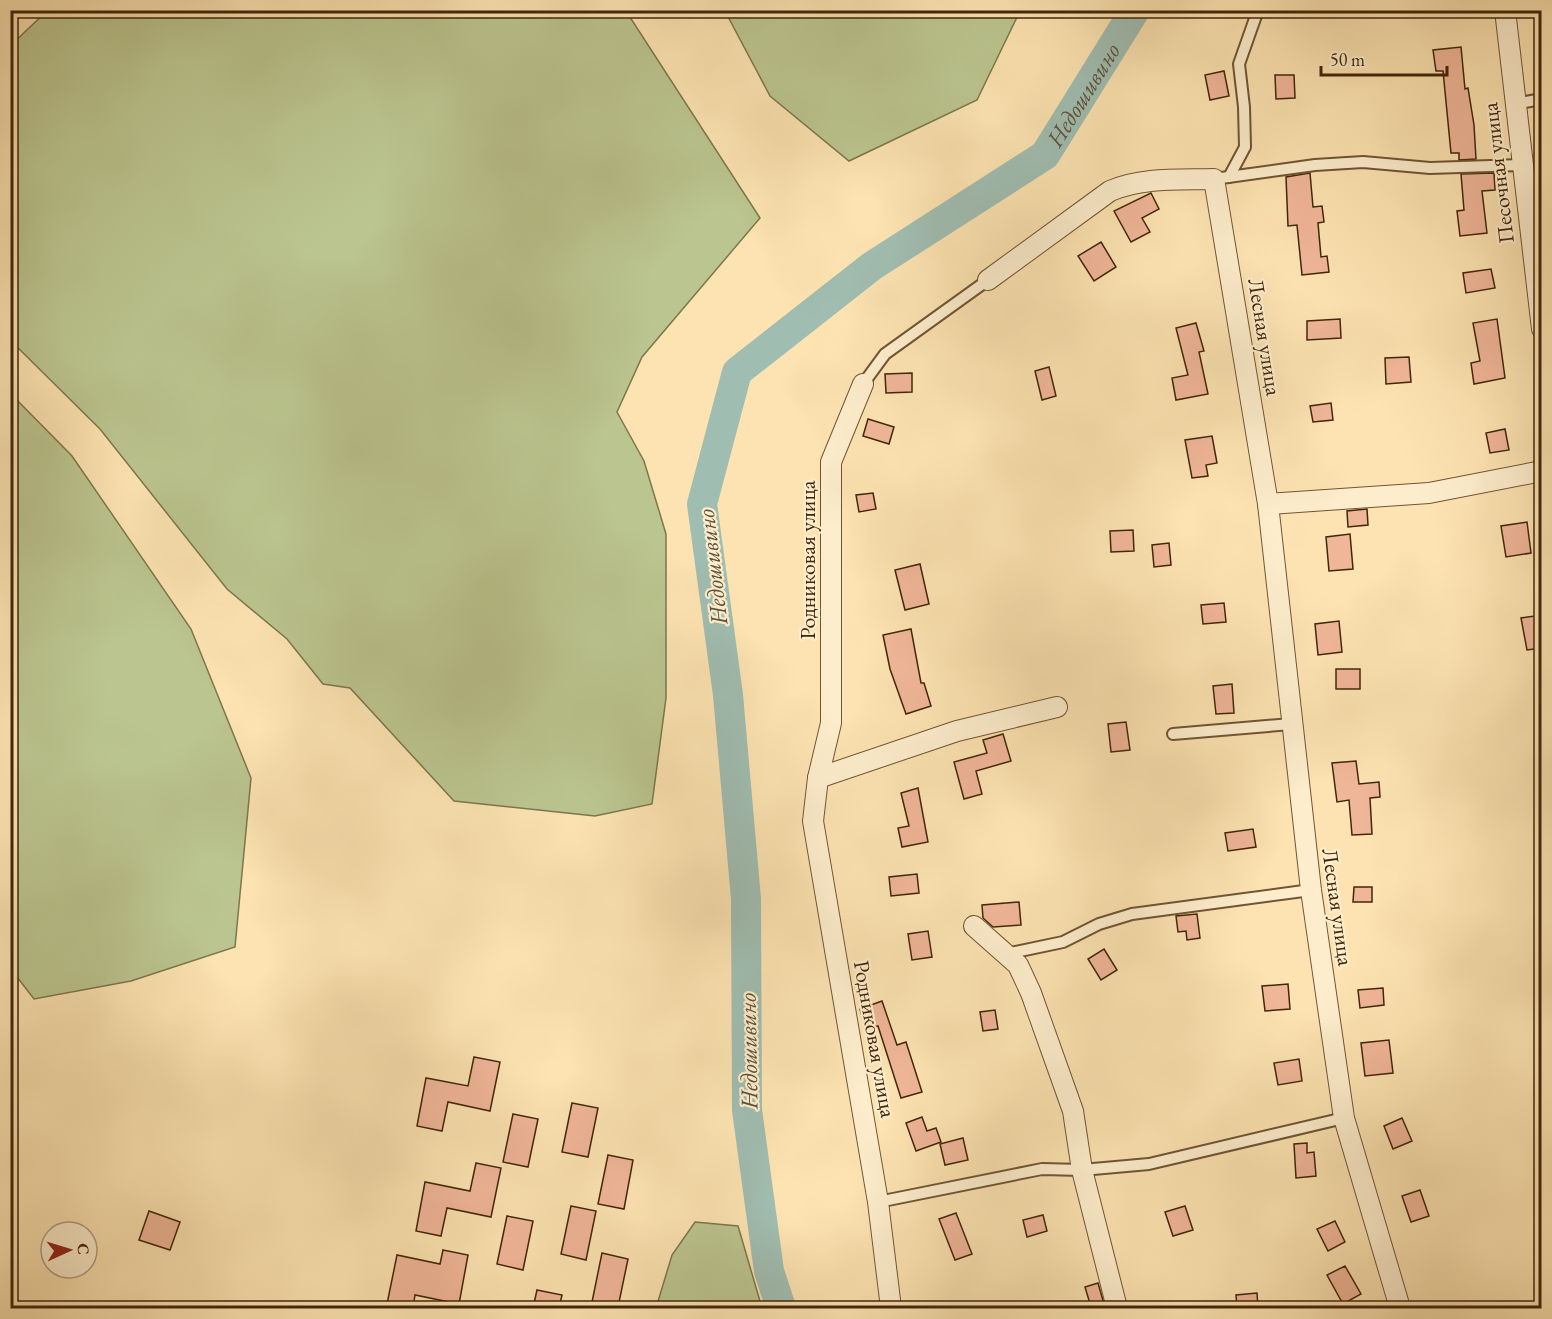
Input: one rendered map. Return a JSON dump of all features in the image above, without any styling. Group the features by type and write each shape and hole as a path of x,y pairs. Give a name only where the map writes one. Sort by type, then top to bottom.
{"street":[{"name":"Песочная улица","path":"1505,10 1521,165 1542,330"},
{"path":"988,279 1110,191 1125,185 1147,182 1222,178"},
{"name":"Лесная улица","path":"1222,178 1269,504 1291,724 1311,890 1344,1118 1400,1308"},
{"name":"Родниковая улица","path":"862,384 831,462 831,723 818,778 813,821 878,1202 891,1308"},
{"path":"1269,504 1429,493 1542,471"},
{"path":"818,778 957,731 1056,707"},
{"path":"974,926 1018,965 1031,993 1073,1112 1082,1170 1117,1308"}],"lane":[{"path":"1222,178 1245,147 1244,108 1239,64 1258,10"},
{"path":"1514,104 1542,99"},
{"path":"1222,178 1315,165 1363,162 1430,168 1521,165"},
{"path":"862,384 885,354 988,279"},
{"path":"1173,734 1291,724"},
{"path":"1006,954 1063,942 1099,924 1132,914 1311,890"},
{"path":"878,1202 1042,1169 1082,1170 1149,1164 1344,1118"}],"green space":[{"path":"47,11 626,11 760,218 642,357 617,412 644,461 666,534 666,698 652,804 595,816 454,801 350,688 323,684 287,639 227,589 100,429 11,341 11,45"},
{"path":"725,11 1020,11 977,100 849,161 770,96"},
{"path":"11,394 72,456 191,629 251,778 235,947 131,981 34,999 10,968"},
{"path":"695,1222 738,1226 762,1308 656,1308 672,1255"}],"building":[{"path":"1461,47 1465,89 1468,88 1474,125 1476,159 1459,160 1459,153 1451,153 1443,71 1436,71 1433,50"},
{"path":"1224,71 1229,96 1210,100 1205,75"},
{"path":"1275,75 1294,75 1295,98 1276,99"},
{"path":"1310,173 1313,207 1322,206 1324,222 1318,223 1321,257 1327,256 1329,272 1302,275 1297,225 1288,226 1286,177"},
{"path":"1494,173 1495,190 1482,191 1487,233 1460,236 1457,211 1464,210 1461,174"},
{"path":"1151,193 1159,209 1142,218 1150,232 1131,242 1114,211"},
{"path":"1101,242 1116,267 1094,281 1078,256"},
{"path":"1491,269 1495,288 1466,293 1463,273"},
{"path":"1340,319 1341,338 1307,340 1307,321"},
{"path":"1497,319 1505,378 1474,384 1471,363 1480,361 1473,323"},
{"path":"1196,323 1204,351 1199,352 1208,394 1176,400 1172,378 1188,375 1176,328"},
{"path":"1409,357 1411,382 1386,384 1385,358"},
{"path":"1049,367 1056,396 1042,400 1035,371"},
{"path":"912,373 912,392 886,393 885,374"},
{"path":"1331,403 1333,420 1313,422 1310,406"},
{"path":"868,419 894,427 889,444 863,436"},
{"path":"1505,429 1509,450 1490,453 1486,433"},
{"path":"1212,436 1217,463 1206,465 1208,476 1192,478 1185,440"},
{"path":"873,493 876,509 859,512 856,495"},
{"path":"1367,509 1368,525 1348,527 1347,511"},
{"path":"1527,522 1531,553 1506,557 1501,526"},
{"path":"1133,530 1134,551 1111,552 1110,531"},
{"path":"1350,534 1353,569 1329,571 1326,537"},
{"path":"1169,543 1171,565 1154,567 1152,545"},
{"path":"920,564 929,604 905,610 895,570"},
{"path":"1224,603 1226,622 1203,624 1201,605"},
{"path":"1542,615 1542,648 1527,650 1521,618"},
{"path":"1339,621 1342,652 1318,655 1315,624"},
{"path":"911,629 921,683 924,683 931,706 906,714 890,669 883,635"},
{"path":"1336,669 1360,669 1360,689 1336,689"},
{"path":"1232,684 1234,713 1216,714 1213,686"},
{"path":"1126,722 1130,750 1111,752 1108,724"},
{"path":"1003,734 1011,761 976,771 982,794 964,799 954,762 987,753 983,740"},
{"path":"1356,761 1359,784 1379,782 1380,797 1370,798 1372,834 1352,835 1349,800 1337,802 1332,763"},
{"path":"918,788 928,842 902,847 898,828 909,826 901,793"},
{"path":"1253,829 1256,847 1228,851 1225,833"},
{"path":"917,874 919,893 891,896 889,877"},
{"path":"1354,887 1372,887 1372,902 1353,902"},
{"path":"1019,902 1021,925 993,927 983,918 982,905"},
{"path":"1197,914 1200,938 1187,940 1186,931 1178,932 1176,916"},
{"path":"928,931 932,957 912,960 908,934"},
{"path":"1104,949 1117,970 1101,980 1088,959"},
{"path":"1288,984 1290,1009 1265,1011 1262,986"},
{"path":"1383,988 1384,1005 1360,1008 1358,990"},
{"path":"882,1001 897,1045 906,1042 922,1092 901,1098 878,1026 866,1030 860,1009"},
{"path":"995,1010 998,1029 983,1031 980,1012"},
{"path":"1389,1040 1393,1073 1365,1076 1361,1043"},
{"path":"474,1057 500,1062 490,1111 448,1102 442,1131 417,1126 426,1078 468,1086"},
{"path":"1299,1059 1302,1081 1278,1085 1274,1063"},
{"path":"572,1103 598,1108 588,1157 562,1152"},
{"path":"513,1114 538,1119 528,1167 503,1162"},
{"path":"922,1117 927,1131 936,1128 941,1142 916,1151 906,1123"},
{"path":"1402,1118 1412,1141 1393,1149 1384,1126"},
{"path":"963,1138 968,1160 945,1165 940,1144"},
{"path":"1307,1143 1307,1153 1314,1152 1316,1176 1296,1178 1294,1144"},
{"path":"608,1155 633,1160 624,1209 598,1204"},
{"path":"476,1163 501,1168 491,1217 447,1208 441,1236 416,1231 425,1182 470,1191"},
{"path":"1420,1190 1429,1216 1411,1222 1402,1196"},
{"path":"571,1206 596,1211 586,1260 561,1254"},
{"path":"1185,1206 1193,1230 1173,1236 1165,1212"},
{"path":"149,1211 180,1222 170,1250 139,1240"},
{"path":"956,1213 972,1254 955,1260 939,1219"},
{"path":"1043,1215 1047,1231 1027,1237 1023,1220"},
{"path":"507,1216 533,1221 523,1270 497,1264"},
{"path":"1335,1221 1345,1242 1328,1251 1317,1229"},
{"path":"443,1250 468,1255 459,1304 415,1295 413,1308 387,1304 397,1255 440,1264"},
{"path":"602,1253 628,1259 618,1307 592,1302"},
{"path":"1345,1266 1361,1294 1343,1304 1327,1275"},
{"path":"1098,1283 1104,1304 1091,1307 1085,1287"},
{"path":"537,1290 562,1295 559,1308 533,1308"},
{"path":"1257,1293 1258,1308 1237,1308 1236,1295"}],"waterway":[{"name":"Недошивино","path":"781,1308 769,1271 747,1110 746,899 728,695 702,504 737,372 872,266 1045,155 1135,10"}]}
